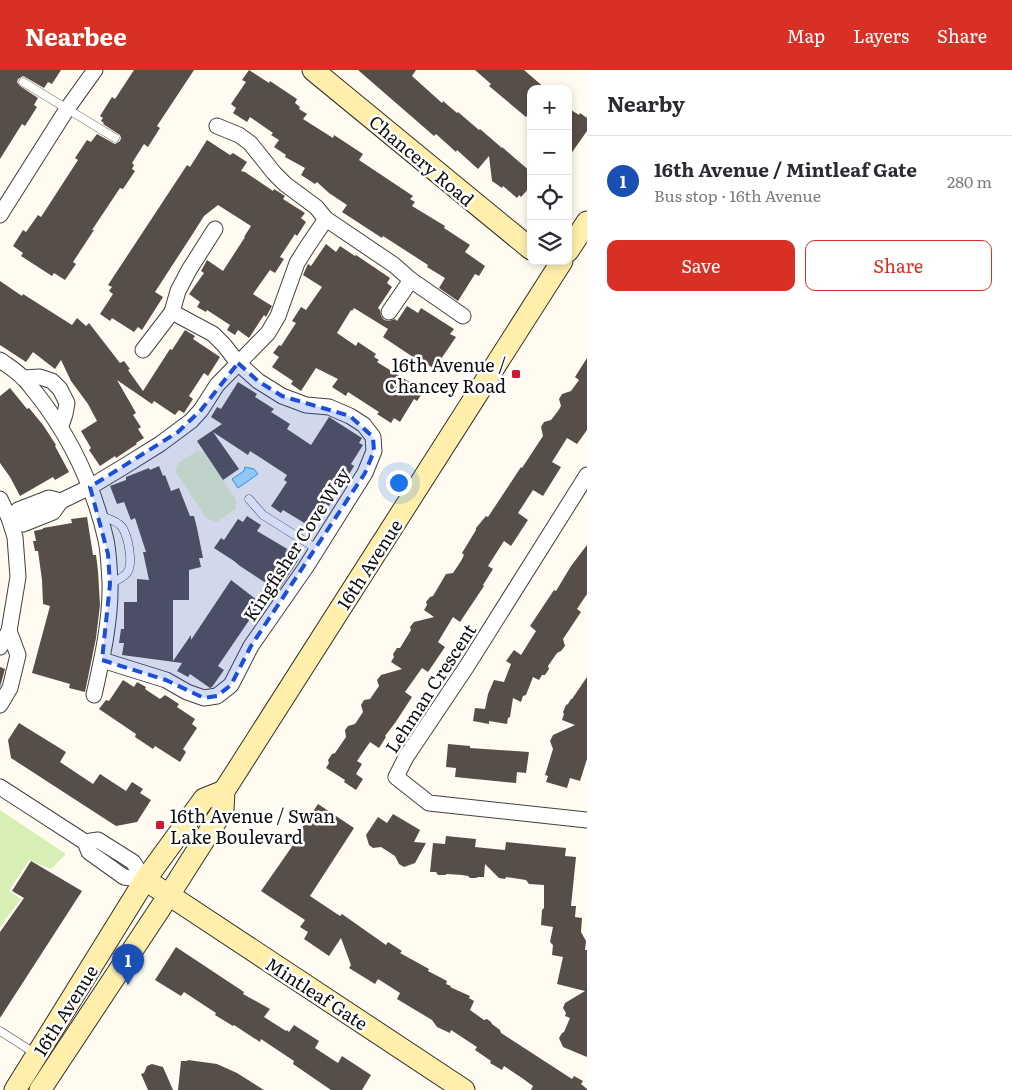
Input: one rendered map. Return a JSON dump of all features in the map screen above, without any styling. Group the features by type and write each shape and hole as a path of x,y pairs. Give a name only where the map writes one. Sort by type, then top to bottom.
{"main road":[{"name":"Chancery Road","path":"313,70 527,246"},
{"path":"572,245 587,222"},
{"name":"16th Avenue","path":"40,1090 223,810 224,791 554,265"},
{"name":"16th Avenue","path":"15,1090 145,880 204,799 224,791"},
{"name":"Mintleaf Gate","path":"145,880 464,1090"}],"street":[{"path":"0,215 67,109 95,70"},
{"path":"217,126 239,135 250,143 274,173 285,184 316,207 326,220 394,265 411,280 463,316"},
{"path":"9,518 23,524 54,512 61,501 90,487 160,444 192,420 201,410 217,385 268,333 278,316 297,263 326,220"},
{"path":"143,350 172,312 178,291 188,270 215,229"},
{"path":"389,312 411,280"},
{"path":"172,312 213,334 238,363"},
{"path":"0,360 24,378 61,426 90,487 100,515 108,554 110,584 102,660 94,695"},
{"name":"Kingfisher Cove Way","path":"102,660 166,680 187,692 204,698 217,696 231,685 251,646 317,549 365,473 374,451 374,437 364,425 350,416 328,407 306,405 282,396 258,381 238,363"},
{"path":"24,378 40,377 52,381 60,389 67,403 61,426"},
{"name":"Lehman Crescent","path":"587,475 467,666 406,757 396,777 429,803 587,820"},
{"path":"0,499 15,537 18,577 9,631 0,647"},
{"path":"2,699 10,688 18,655 9,631"},
{"path":"0,787 85,842 98,840 132,862 145,880"}],"lane":[{"path":"23,82 114,138"},
{"path":"249,499 263,515 317,549"},
{"path":"100,515 114,520 121,526 127,536 130,565 126,574 110,584"},
{"path":"0,1031 37,1055"}],"highlighted area":[{"path":"238,363 258,381 282,396 350,416 373,437 374,451 365,473 251,646 231,685 217,696 204,698 166,680 102,660 110,584 108,554 90,487 178,432 201,410"}],"green space":[{"path":"197,451 204,452 236,500 236,509 217,522 207,519 175,471 178,463"},
{"path":"0,810 66,854 51,869 29,860 9,891 21,899 0,927"}],"water":[{"path":"245,467 254,469 258,474 238,488 232,479 244,471"}],"building":[{"path":"0,70 61,70 52,84 48,82 44,88 23,76 18,79 17,82 20,86 38,98 34,105 37,107 25,126 22,124 0,159"},
{"path":"134,70 194,70 157,126 160,128 148,147 144,144 132,163 134,165 132,169 135,171 123,189 120,188 92,230 94,230 73,262 76,264 65,280 54,273 52,276 21,256 23,253 13,246 23,230 26,232 38,215 41,217 78,160 75,158 87,140 91,142 97,134 115,144 120,141 120,135 103,124 101,121 103,118 100,116 112,97 115,99"},
{"path":"249,70 297,99 295,103 300,107 299,109 307,114 303,119 333,138 334,135 363,154 359,160 413,196 410,199 415,202 412,206 445,226 444,228 470,245 465,252 485,266 479,276 475,274 458,301 439,288 445,278 383,236 382,238 342,212 347,205 317,182 315,184 301,175 305,168 285,157 286,155 274,147 279,140 271,135 273,133 250,117 247,122 233,113 236,108 231,104 246,82 242,80"},
{"path":"358,70 416,70 412,76 442,103 443,101 458,112 527,169 527,190 521,197 519,195 517,198 503,186 502,188 492,181 489,156 478,169 436,134 434,136"},
{"path":"475,70 524,70 541,85 527,85 526,117 489,86 491,84"},
{"path":"572,111 587,118 587,131 572,152"},
{"path":"207,140 230,155 233,153 247,162 241,171 273,191 274,189 285,196 283,199 305,213 301,218 306,222 297,236 295,234 280,257 284,259 275,273 270,270 253,294 272,306 266,317 264,315 249,338 238,330 235,335 227,330 230,325 207,310 206,312 197,307 200,302 189,294 204,273 201,271 207,260 223,271 251,226 218,205 204,216 155,292 163,297 142,330 138,327 134,332 112,318 110,321 100,314 113,294 109,291 112,287 108,285 187,165 190,167"},
{"path":"326,244 336,252 340,246 390,278 387,283 392,287 378,308 384,320 395,319 397,321 407,306 418,313 421,308 454,329 450,334 456,337 441,359 444,361 438,371 383,337 388,329 354,308 337,333 356,346 358,342 376,354 374,357 379,360 377,362 424,391 417,401 414,399 400,422 394,418 391,423 377,414 379,412 348,392 346,396 332,387 338,379 316,368 301,391 291,384 293,381 272,367 279,357 273,353 279,345 281,346 296,323 292,321 301,307 306,310 322,287 303,275 308,264 311,266"},
{"path":"0,281 72,325 77,318 86,326 89,323 120,363 124,361 143,391 170,349 172,350 185,330 195,336 193,339 220,357 208,376 204,373 189,396 193,399 184,413 179,410 175,415 154,401 152,404 117,380 136,413 133,415 141,427 138,429 144,438 116,458 115,456 100,466 89,450 91,448 81,431 97,421 88,404 71,381 61,360 55,369 33,352 26,362 0,345"},
{"path":"587,358 587,430 577,444 567,438 552,462 561,467 543,496 533,490 518,513 528,520 511,546 504,541 488,566 493,569 484,586 460,622 453,617 438,642 445,647 428,672 422,668 405,692 412,697 379,748 370,742 357,761 362,764 356,774 363,779 356,790 344,782 345,780 326,768 329,763 328,760 346,737 345,730 348,726 355,724 363,712 361,705 364,700 370,699 379,686 377,680 381,675 402,669 391,662 394,657 393,654 397,648 400,648 414,622 434,617 424,610 427,605 426,602 433,596 446,574 453,573 461,561 464,555 462,553 476,528 486,516 488,517 543,436 541,427 544,422 551,420 558,411 561,406 559,399 562,394 571,391 579,380 575,377"},
{"path":"238,382 257,394 255,397 274,409 271,412 290,424 287,429 311,445 329,417 362,438 359,443 363,445 351,464 354,466 341,488 329,506 325,503 317,516 312,514 306,524 283,510 281,513 271,506 287,482 284,480 287,475 250,451 248,455 213,432 239,469 223,480 197,441 222,424 211,417 217,407 221,409"},
{"path":"10,388 43,425 56,445 69,472 55,480 53,477 20,496 0,463 0,396"},
{"path":"159,466 163,476 165,475 171,491 179,488 190,516 194,516 203,558 199,558 201,567 189,570 189,600 173,600 173,661 191,635 191,640 231,580 261,603 218,666 224,670 210,688 190,674 188,677 177,671 182,663 122,655 124,643 119,643 121,629 124,629 124,602 137,602 137,579 149,580 143,552 146,552 135,518 131,520 124,502 117,504 110,486 126,480 126,477"},
{"path":"247,516 261,525 257,531 289,550 288,552 299,559 278,591 214,548 221,538 224,540 238,519 243,522"},
{"path":"87,517 93,555 96,555 100,605 96,638 85,692 69,688 70,684 32,673 50,606 43,604 38,551 35,551 33,541 36,541 34,531 72,523 71,519"},
{"path":"587,545 587,594 577,609 581,612 563,639 565,646 557,653 548,666 549,669 545,675 542,675 539,680 533,677 521,702 513,698 507,724 489,721 489,724 473,721 475,708 485,709 488,694 494,680 504,682 511,664 506,661 514,650 521,655 536,631 530,626"},
{"path":"0,667 5,669 0,687"},
{"path":"587,677 587,759 580,781 570,778 567,788 546,782 548,776 545,775 553,749 550,741 553,735 575,725 562,720 563,712"},
{"path":"123,680 134,687 137,682 160,699 165,695 179,704 177,707 195,719 192,724 197,728 183,749 186,752 180,762 155,746 153,749 135,737 136,734 99,709 106,700 109,701"},
{"path":"19,723 66,752 60,762 93,784 100,774 126,791 132,782 143,789 140,793 151,800 137,822 116,826 11,758 8,740"},
{"path":"448,744 470,746 470,748 529,752 526,773 517,772 516,783 455,777 456,768 446,767"},
{"path":"318,804 354,828 310,896 340,916 342,914 386,945 388,942 402,951 400,953 447,981 446,984 450,987 470,996 469,998 474,1001 470,1010 484,1020 487,1019 501,1033 572,1079 574,1076 583,1081 581,1084 587,1090 531,1090 533,1086 504,1066 502,1070 490,1063 491,1061 475,1050 477,1047 451,1030 450,1033 437,1027 432,1020 397,999 400,993 378,979 375,984 349,968 351,965 341,938 329,956 304,939 308,932 300,927 305,920 261,891 300,835 298,834"},
{"path":"393,814 420,830 414,842 426,843 415,863 404,867 399,864 395,856 381,847 373,848 369,845 366,835 378,817 387,823"},
{"path":"446,836 476,839 475,847 494,849 505,850 506,842 566,848 565,856 576,857 571,906 576,906 575,917 582,918 581,932 586,941 585,950 587,950 587,1057 563,1047 559,1038 570,1018 565,1016 566,1013 563,1008 565,1003 585,991 557,984 563,957 552,955 553,945 550,942 553,927 541,925 542,910 544,908 544,885 529,884 526,880 506,877 505,879 499,878 485,864 484,877 470,878 462,875 438,875 436,872 430,872 433,843 445,844"},
{"path":"31,861 82,891 0,1018 0,932 24,898 12,891"},
{"path":"176,947 244,992 243,994 270,1009 264,1017 289,1032 294,1025 319,1041 315,1048 338,1063 342,1056 371,1075 362,1090 331,1090 293,1064 294,1061 261,1039 260,1042 233,1026 184,992 181,996 155,980"},
{"path":"188,1060 217,1064 237,1073 264,1090 178,1090 181,1061"},
{"path":"152,1064 163,1067 173,1090 148,1090 141,1074 144,1073 147,1066"}],"place":[{"name":"16th Avenue / Chancey Road","path":"516,374"},
{"name":"16th Avenue / Swan Lake Boulevard","path":"160,825"},
{"name":"16th Avenue / Mintleaf Gate","path":"128,985"}]}
